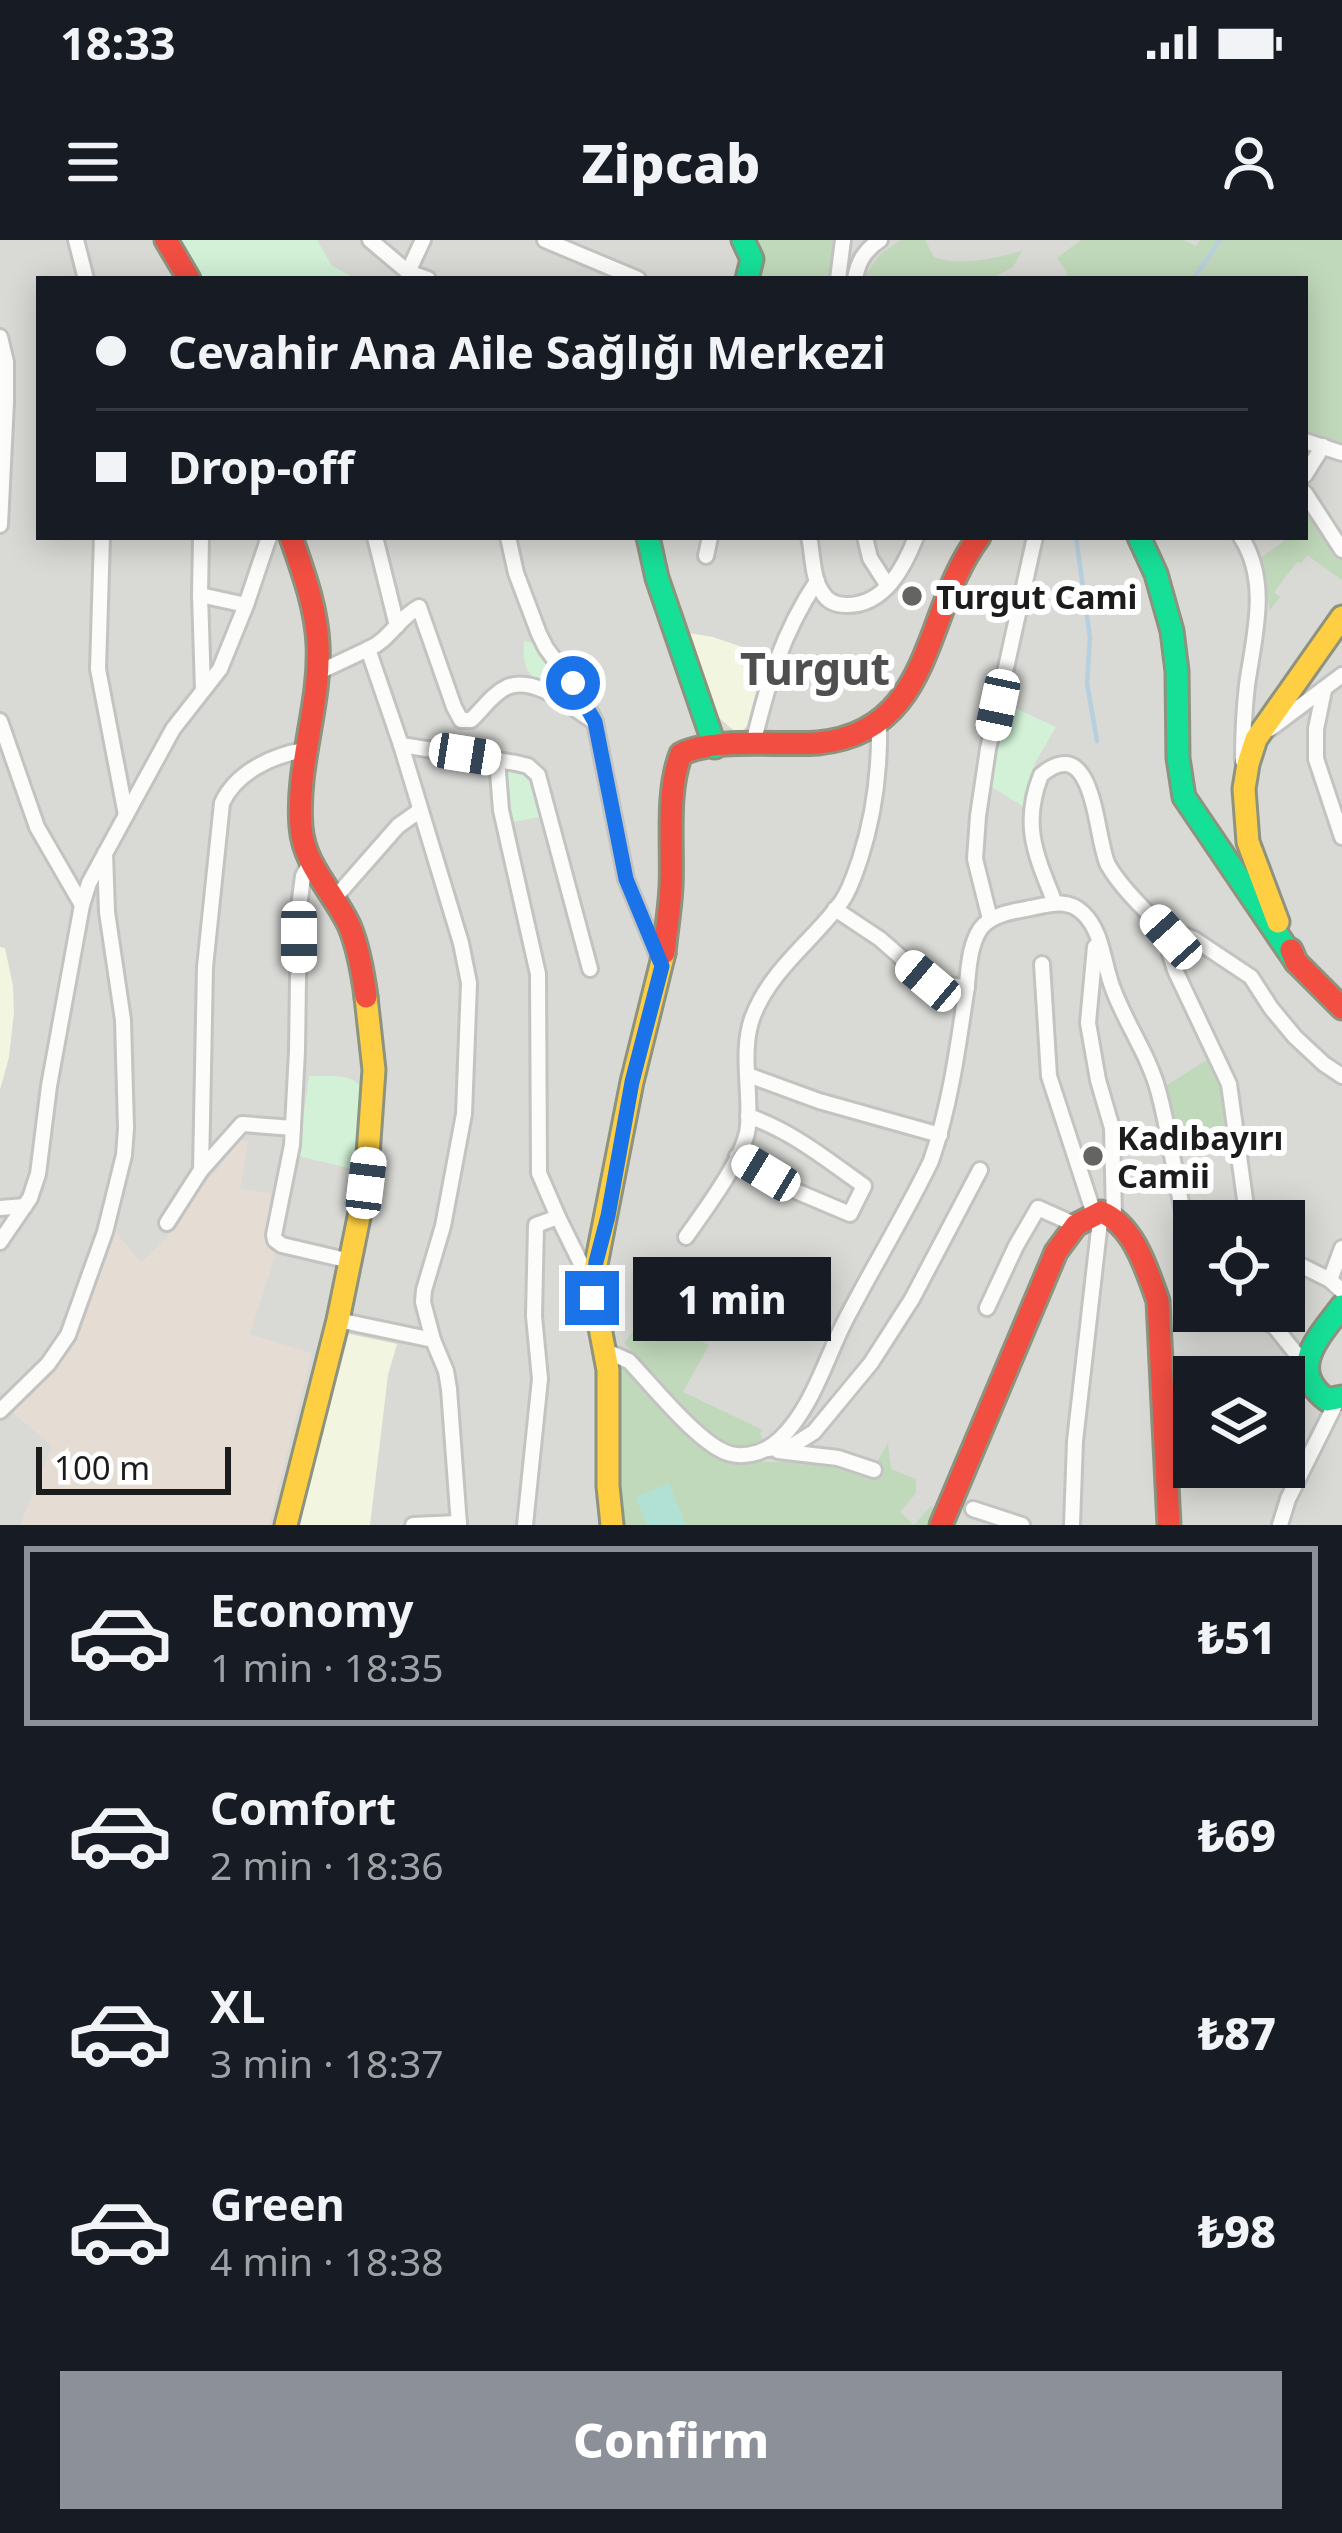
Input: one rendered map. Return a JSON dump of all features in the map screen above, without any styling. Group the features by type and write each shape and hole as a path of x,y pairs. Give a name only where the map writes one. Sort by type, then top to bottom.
{"main road":[{"path":"166,240 187,276"},
{"path":"744,240 753,259 748,276"},
{"path":"286,1525 350,1261 368,1167 374,1070 350,927 310,863 302,830 301,791 318,646 316,616 297,540"},
{"path":"649,540 715,747"},
{"path":"612,1525 606,1471 608,1370 592,1285 632,1082 662,966 671,889 676,764 691,749 753,743 808,746 851,737 879,723 913,682 962,558 977,540"},
{"path":"1140,540 1164,592 1174,639 1184,796 1296,962 1342,1008"},
{"path":"1296,962 1250,853 1244,790 1256,739 1342,617"},
{"path":"941,1525 1056,1252 1097,1217 1132,1239 1160,1313 1169,1525"},
{"path":"1340,1398 1327,1400 1316,1394 1306,1366 1310,1352 1342,1306"}],"street":[{"path":"76,240 85,276"},
{"path":"370,240 419,276"},
{"path":"408,272 423,240"},
{"path":"545,240 631,276"},
{"path":"838,276 843,240"},
{"path":"856,276 867,249 880,240"},
{"path":"0,338 6,376 0,525"},
{"path":"1308,442 1342,453"},
{"path":"1308,471 1323,446"},
{"path":"1308,499 1342,550"},
{"path":"102,540 98,669 126,815"},
{"path":"201,540 203,690"},
{"path":"0,1242 25,1206 38,1174 82,905 95,869 181,716 220,669 268,540"},
{"path":"377,540 397,626"},
{"path":"509,540 516,573 546,648 595,722 626,879 662,966"},
{"path":"706,556 709,540"},
{"path":"810,540 817,581 826,598 849,605 872,599 888,586 915,540"},
{"path":"866,540 870,558 888,586"},
{"path":"990,919 975,859 978,816 988,749 1034,540"},
{"path":"1242,540 1253,562 1258,601 1244,723 1244,790"},
{"path":"753,743 770,673 817,581"},
{"path":"200,595 246,605"},
{"path":"316,673 383,642 419,608 461,720 471,720 506,688 525,685 595,722"},
{"path":"368,649 464,954 470,1010 464,1114 443,1226 424,1290 425,1313 449,1389 459,1524 413,1525"},
{"path":"1256,739 1342,675"},
{"path":"1324,690 1316,759 1342,836"},
{"path":"0,721 37,827 82,905"},
{"path":"686,1237 748,1132 754,1012 767,988 850,887 872,822 879,723"},
{"path":"400,745 497,759 528,766 538,776 590,969"},
{"path":"201,1170 205,967 222,803 228,791 256,767 280,754 305,750"},
{"path":"497,759 501,810 538,974 539,1173 592,1285"},
{"path":"1055,903 1035,854 1030,822 1042,775 1054,766 1068,765 1078,769 1088,788 1110,867 1171,937 1174,970 1232,1093 1245,1200"},
{"path":"333,900 398,826 419,811"},
{"path":"0,1411 48,1364 68,1335 105,1232 124,1155 123,1020 107,912 105,853"},
{"path":"310,863 303,876 299,907 290,1165 275,1240 282,1246 350,1261"},
{"path":"767,1450 786,1433 804,1406 917,1190 940,1136 974,944 990,919 1055,903 1081,911 1101,944 1114,993 1159,1091 1181,1200"},
{"path":"835,909 880,939 928,981 967,988"},
{"path":"1072,1525 1075,1441 1097,1217 1112,1128 1088,1024 1095,962 1093,930"},
{"path":"1171,937 1194,939 1251,977 1295,1037 1342,1076"},
{"path":"1042,964 1049,1076 1097,1217"},
{"path":"748,1075 940,1136"},
{"path":"737,1156 798,1192 850,1214 864,1186 796,1136 748,1115"},
{"path":"166,1223 201,1170 242,1124 293,1128"},
{"path":"605,1355 628,1361 716,1448 737,1455 804,1440 858,1380 912,1299 980,1170"},
{"path":"0,1208 25,1206"},
{"path":"987,1308 1038,1208 1097,1217"},
{"path":"525,1525 540,1379 534,1316 536,1225 558,1217"},
{"path":"1305,1268 1336,1285 1342,1248"},
{"path":"338,1319 434,1340"},
{"path":"1279,1332 1306,1366"},
{"path":"1280,1525 1288,1498 1340,1398"},
{"path":"767,1450 838,1458 874,1469"},
{"path":"973,1509 1022,1525"}],"shaded area":[{"path":"0,240 1342,240 1342,1525 0,1525"},
{"path":"181,240 317,240 332,266 351,276 201,276"},
{"path":"750,240 836,240 832,276 752,276"},
{"path":"901,240 925,240 934,257 955,261 1022,251 1013,267 996,276 865,276 880,254"},
{"path":"1081,240 1184,240 1196,246 1200,240 1342,240 1342,449 1308,438 1308,276 1065,276 1068,274 1057,258"},
{"path":"1308,509 1342,560 1342,580 1307,555 1274,592 1280,597 1270,610 1260,558 1286,540 1308,540"},
{"path":"682,635 766,655 747,726 739,735 710,710"},
{"path":"524,641 536,643 570,697 532,676 525,663"},
{"path":"1004,703 1056,727 1035,763 1024,807 988,785"},
{"path":"509,767 529,780 544,816 509,823 505,774"},
{"path":"0,947 5,948 14,1013 0,1090"},
{"path":"1210,1058 1227,1098 1232,1135 1176,1149 1162,1088"},
{"path":"309,1076 342,1077 361,1087 364,1094 352,1169 298,1156"},
{"path":"240,1138 248,1143 240,1189 271,1193 266,1238 275,1256 250,1334 312,1353 269,1525 20,1525 52,1446 12,1412 61,1361 74,1339 113,1229 141,1262 167,1237"},
{"path":"643,1313 709,1345 683,1392 763,1430 764,1441 734,1446 706,1431 624,1343"},
{"path":"349,1334 397,1344 388,1375 370,1525 298,1525"},
{"path":"624,1366 712,1456 729,1462 820,1462 869,1476 888,1443 891,1469 916,1479 916,1493 900,1512 914,1525 620,1525 615,1371"},
{"path":"669,1483 686,1525 647,1525 636,1497"},
{"path":"931,1506 937,1512 932,1525 914,1525"}],"waterway":[{"path":"1195,276 1220,240"},
{"path":"1076,540 1090,638 1087,683 1097,741"}],"traffic: fast":[{"path":"743,240 752,259 748,276"},
{"path":"649,540 657,578 715,747"},
{"path":"1140,540 1172,631 1184,797 1296,962"},
{"path":"1342,1306 1316,1341 1308,1365 1309,1377 1327,1400 1342,1397"}],"traffic: slow":[{"path":"1278,922 1248,842 1244,789 1248,764 1256,739 1342,617"},
{"path":"612,1525 608,1370 592,1285 632,1082 664,953"},
{"path":"286,1525 338,1320 366,1183 374,1070 366,997"}],"traffic: jam":[{"path":"166,240 187,276"},
{"path":"292,540 312,603 318,644 300,804 303,841 349,925 366,997"},
{"path":"664,953 672,802 681,754 729,744 818,743 856,734 885,716 906,692 977,540"},
{"path":"1291,950 1296,962 1342,1008"},
{"path":"941,1525 1056,1252 1076,1225 1101,1212 1131,1238 1158,1301 1169,1525"}],"place":[{"name":"Turgut Cami","path":"912,596"},
{"name":"Kadıbayırı Camii","path":"1093,1156"}],"district":[{"name":"Turgut","path":"815,667"}],"route":[{"path":"573,683 595,722 626,879 662,966 632,1082 592,1298"}]}
